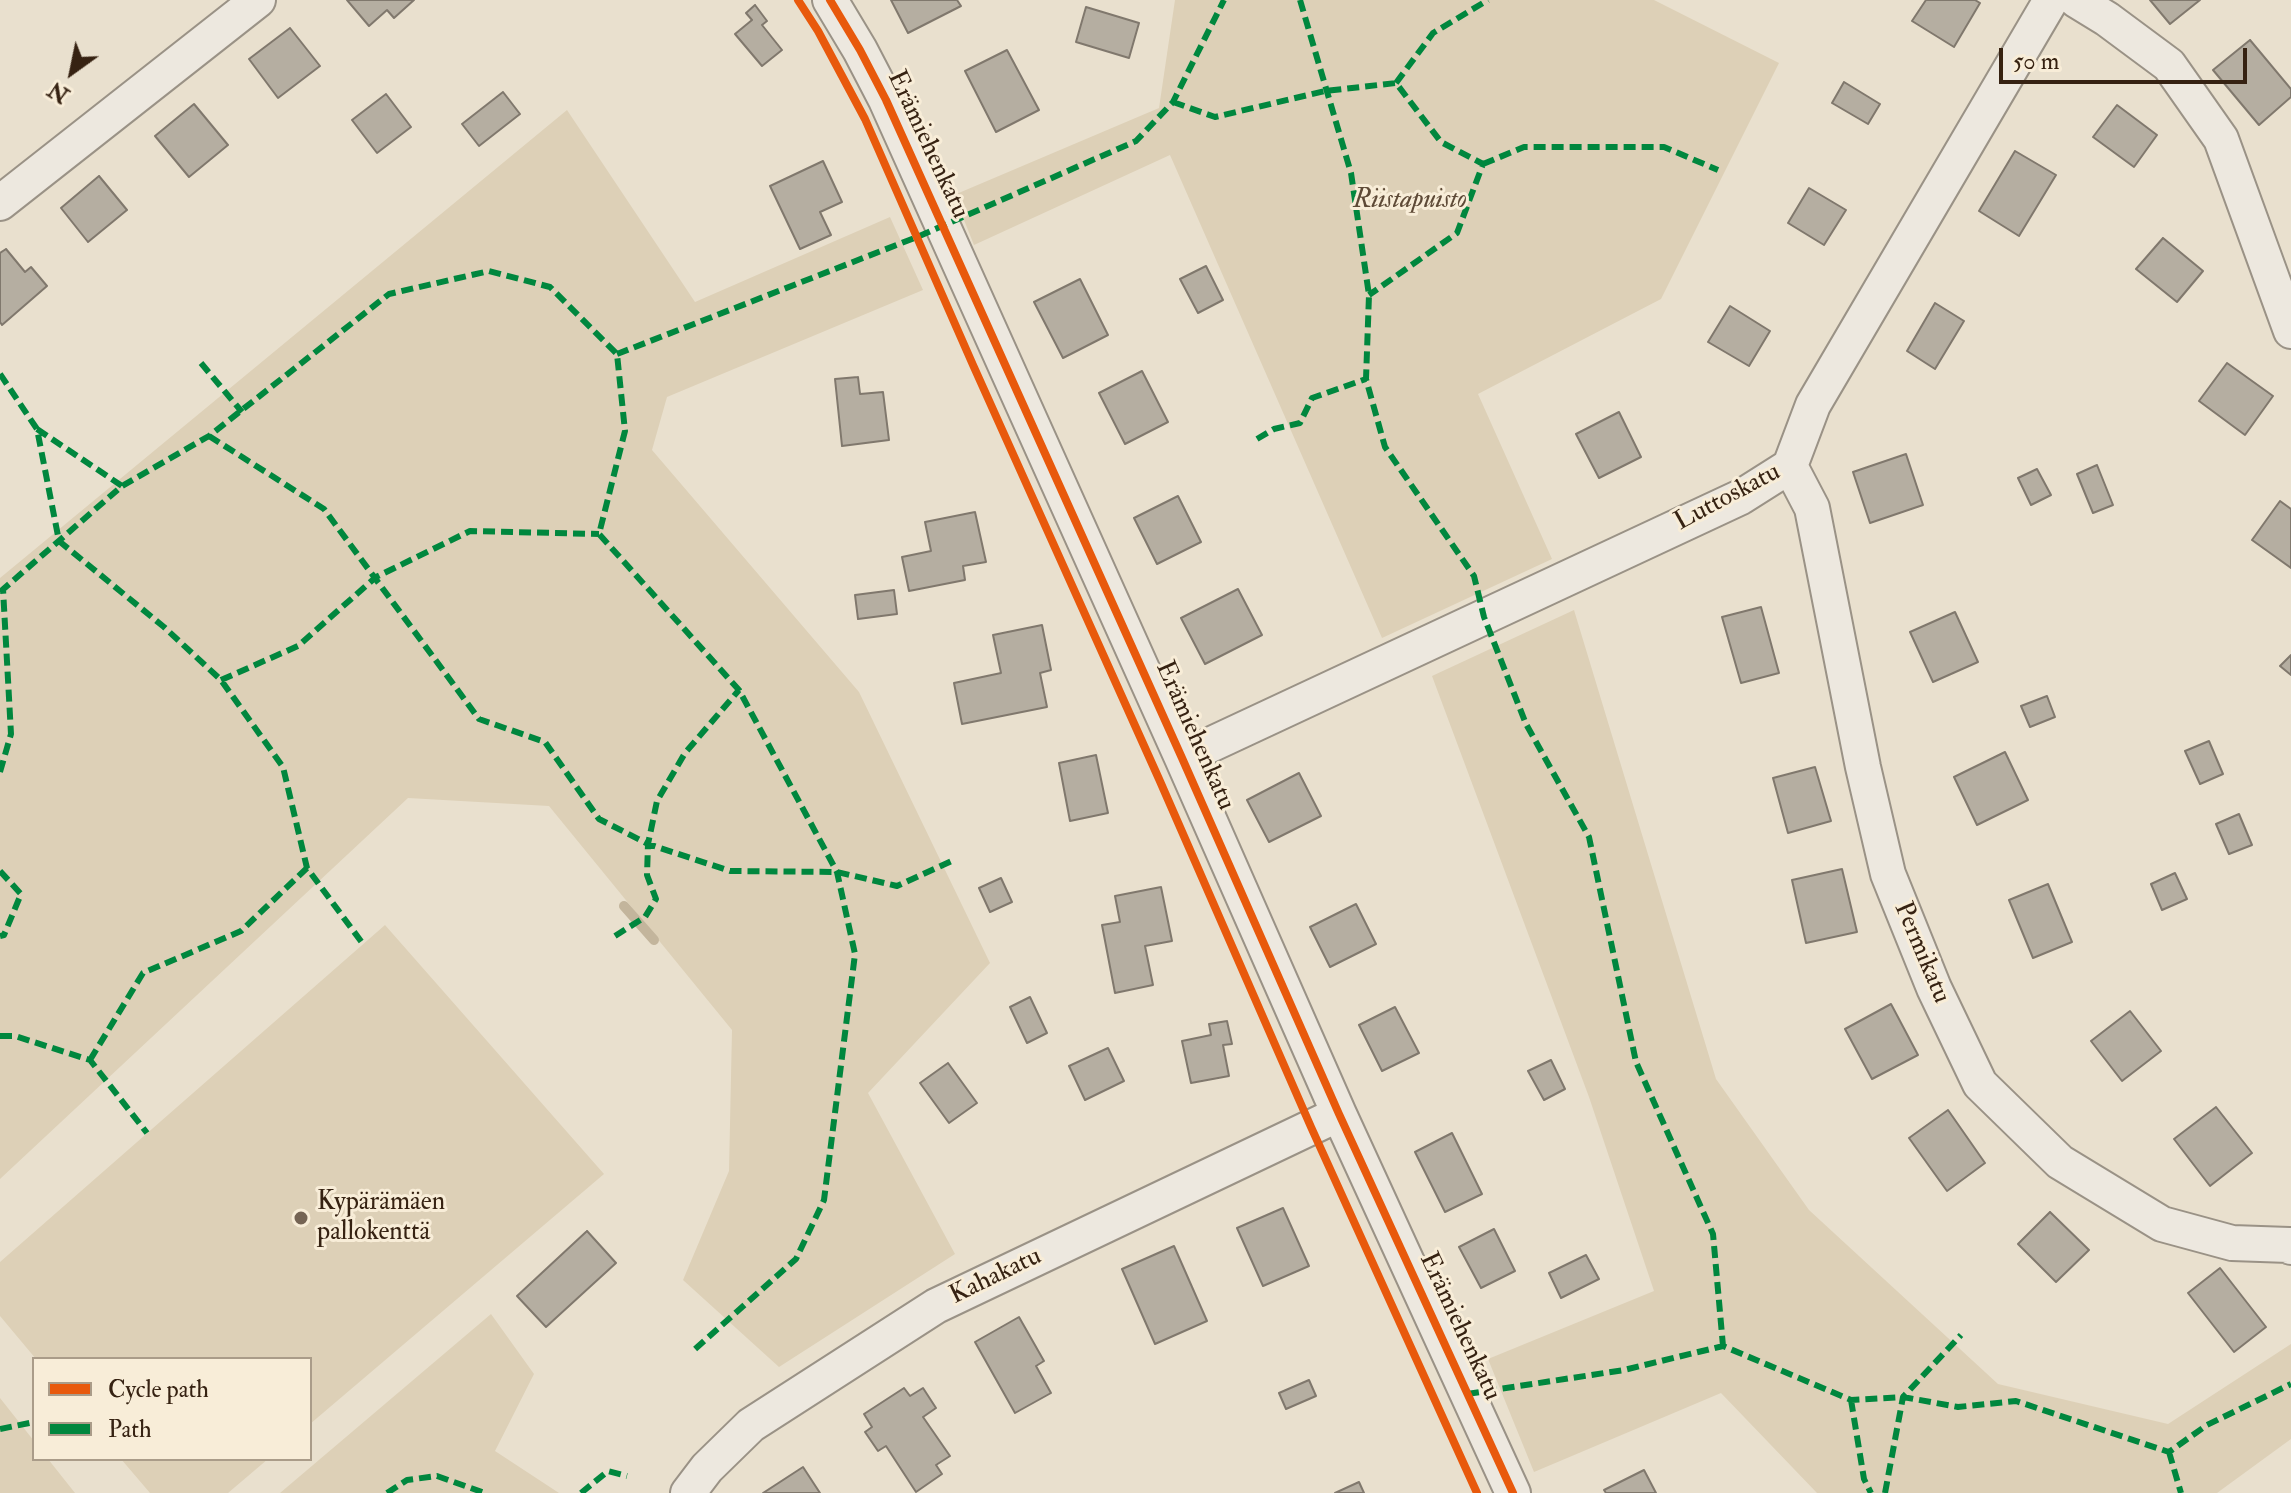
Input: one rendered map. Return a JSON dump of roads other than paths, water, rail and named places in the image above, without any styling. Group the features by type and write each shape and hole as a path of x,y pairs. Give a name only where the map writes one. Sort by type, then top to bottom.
{"street":[{"path":"0,203 258,0"},
{"name":"Erämiehenkatu","path":"830,0 886,100 1339,1114 1513,1493"},
{"name":"Luttoskatu","path":"1182,758 1741,497 1790,466 1813,405 2051,0"},
{"path":"2076,0 2169,65 2221,139 2291,331"},
{"name":"Permikatu","path":"1790,466 1812,508 1863,767 1888,874 1934,988 1980,1084 2060,1162 2162,1224 2232,1243 2290,1245"},
{"name":"Kahakatu","path":"688,1493 707,1468 751,1425 936,1306 1339,1114"}],"waterway":[{"path":"624,906 654,940"}],"place":[{"name":"Kypärämäen pallokenttä","path":"301,1218"}],"park label":[{"name":"Riistapuisto","path":"1410,201"}]}
